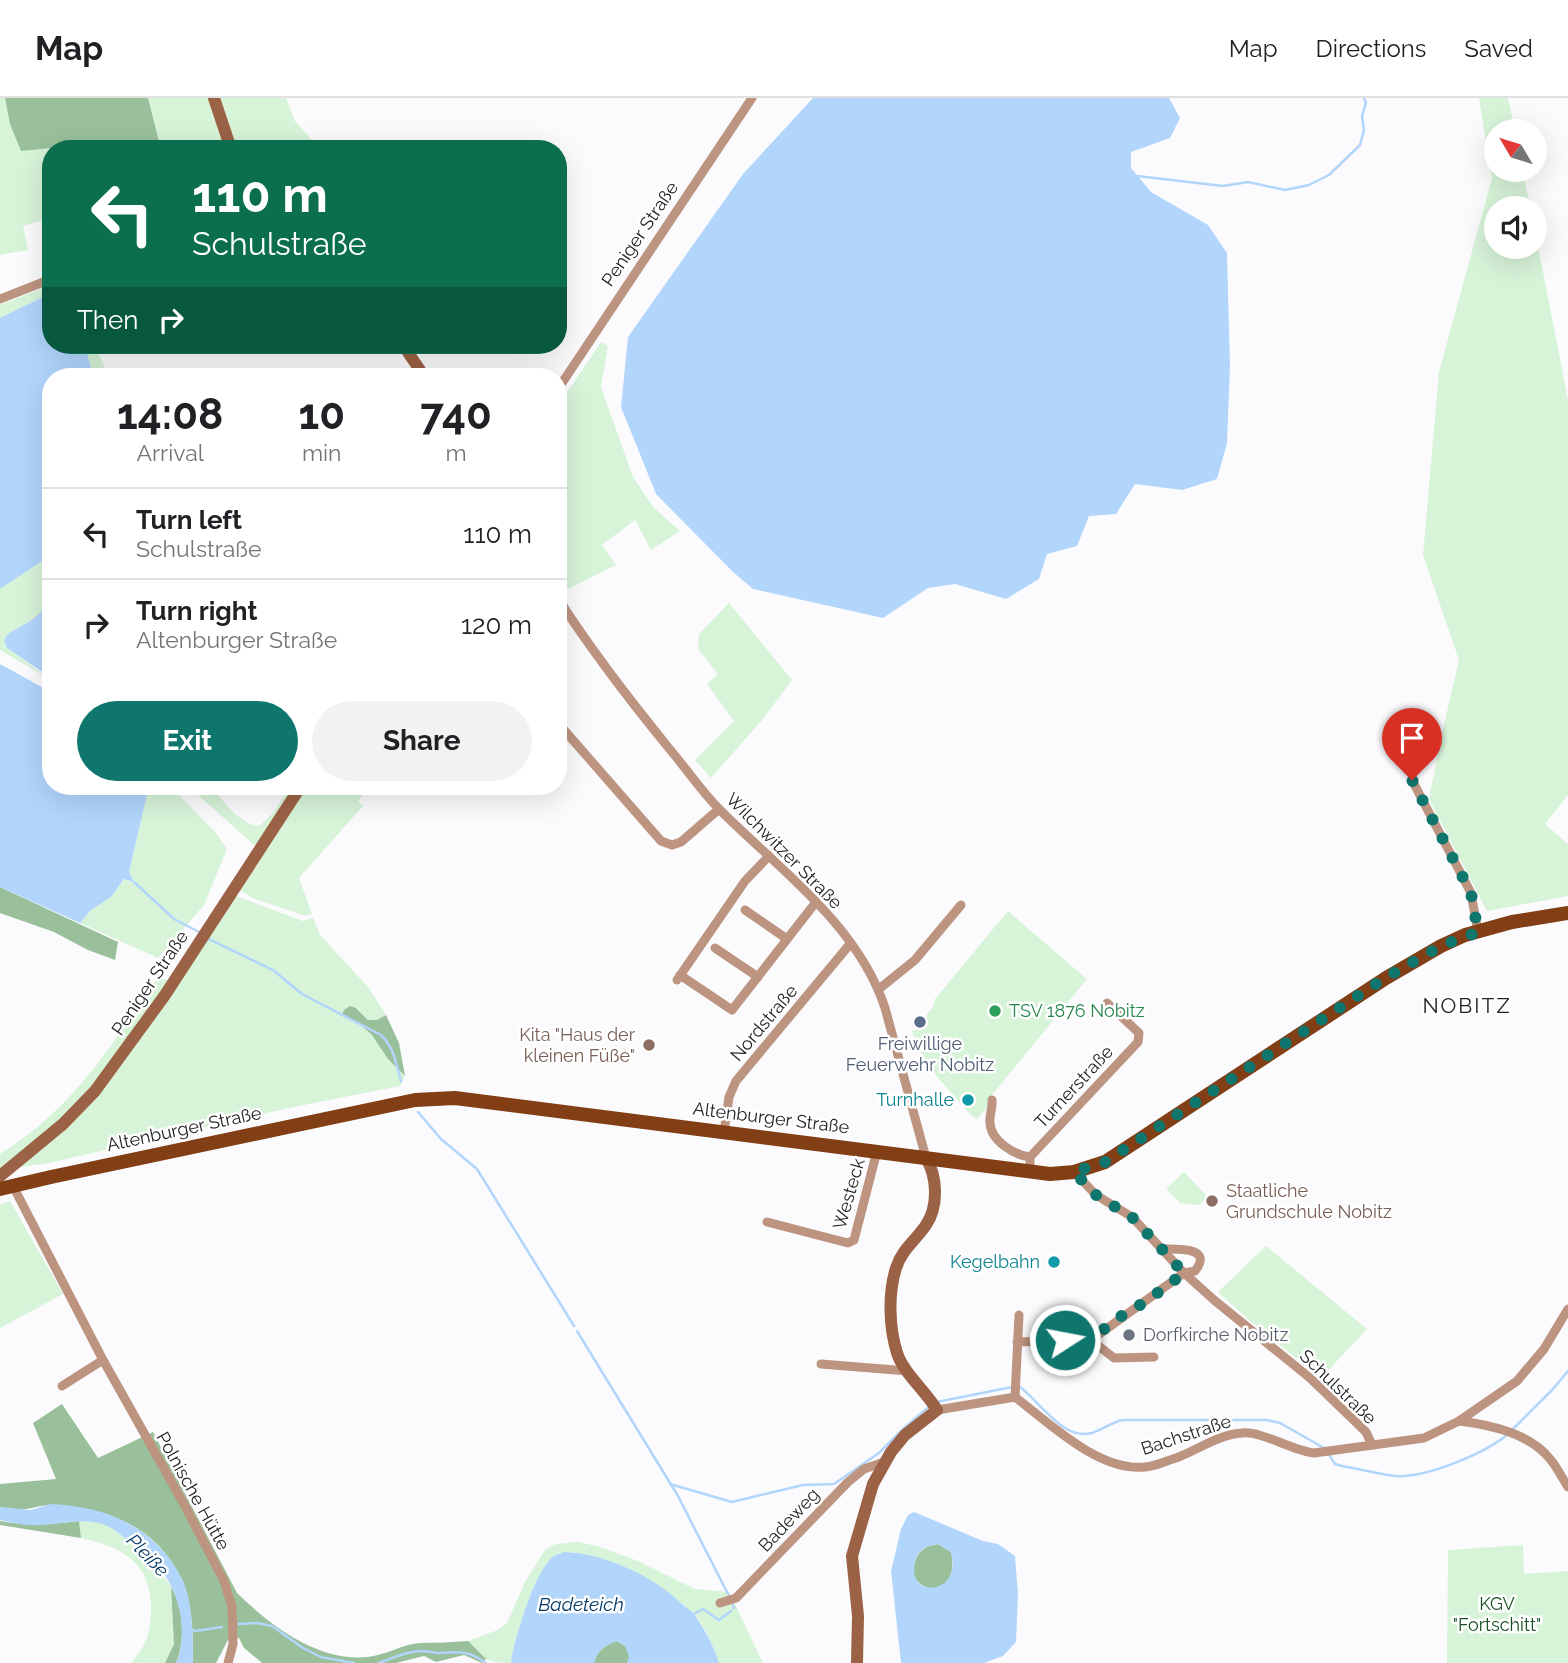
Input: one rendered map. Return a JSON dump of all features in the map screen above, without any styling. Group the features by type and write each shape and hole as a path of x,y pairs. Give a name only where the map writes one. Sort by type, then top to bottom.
{"main road":[{"name":"Altenburger Straße","path":"6,1188 421,1099 456,1098 926,1158 1030,1164 1050,1174 1074,1172 1105,1162 1385,978 1441,946 1512,922 1568,913"}],"street":[{"path":"214,98 228,140"},
{"name":"Peniger Straße","path":"567,376 752,98"},
{"path":"0,299 42,283"},
{"name":"Wilchwitzer Straße","path":"567,612 645,719 719,809 816,902 850,944 879,989 926,1158"},
{"path":"567,733 661,841 672,845 681,842 719,809"},
{"path":"1412,780 1471,893 1478,932"},
{"name":"Peniger Straße","path":"0,1176 63,1124 95,1091 165,995 295,795"},
{"path":"769,856 745,881 679,978 732,1010 816,902"},
{"path":"879,989 915,960 961,905"},
{"path":"745,910 788,939"},
{"name":"Nordstraße","path":"724,1132 729,1097 736,1081 850,944"},
{"path":"715,948 758,977"},
{"name":"Turnerstraße","path":"1030,1164 1138,1042 1139,1037 1134,1028 1107,1003"},
{"path":"992,1100 990,1122 993,1135 1002,1144 1024,1156 1030,1164"},
{"name":"Westeck","path":"767,1222 848,1243 853,1240 877,1151"},
{"path":"926,1158 932,1168 934,1204 927,1224 906,1247 896,1267 891,1295 892,1330 898,1355 934,1406"},
{"name":"Schulstraße","path":"1074,1172 1096,1195 1132,1217 1184,1273 1232,1316 1310,1378 1366,1432 1372,1445"},
{"name":"Polnische Hütte","path":"6,1188 185,1506 223,1581 232,1607 233,1644 228,1663"},
{"path":"1017,1342 1091,1340 1115,1320 1184,1273 1195,1271 1199,1266 1200,1259 1196,1252 1190,1249 1164,1250"},
{"name":"Bachstraße","path":"1015,1390 1071,1441 1094,1455 1135,1467 1158,1464 1227,1436 1242,1433 1254,1434 1297,1450 1327,1452 1424,1438 1459,1421 1517,1381 1544,1349 1568,1309"},
{"path":"857,1663 858,1616 852,1556 873,1484 884,1462 905,1435 934,1406 1015,1390 1018,1315"},
{"path":"1091,1340 1114,1359 1154,1357"},
{"path":"62,1386 103,1360"},
{"path":"821,1364 908,1371"},
{"path":"1459,1421 1525,1438 1544,1453 1568,1487"},
{"name":"Badeweg","path":"720,1604 736,1598 848,1482 864,1469 884,1462"}],"green space":[{"path":"0,98 5,98 21,150 42,149 42,221 23,226 28,250 0,255"},
{"path":"5,98 148,98 159,140 42,140 42,149 21,151 10,124"},
{"path":"148,98 286,98 295,121 312,140 159,140"},
{"path":"1479,98 1508,98 1512,119 1484,119 1484,129"},
{"path":"1491,182 1525,182 1528,196 1487,196"},
{"path":"1484,207 1484,259 1540,259 1568,400 1568,795 1545,824 1568,844 1568,896 1487,911 1429,799 1459,660 1423,555 1439,372"},
{"path":"42,289 42,298 0,318 0,305"},
{"path":"601,342 608,346 601,387 633,477 653,507 680,531 651,550 635,520 602,545 616,565 568,589 567,587 567,393"},
{"path":"87,354 98,354 105,368 91,368"},
{"path":"42,561 42,611 9,633 7,648 42,675 0,650 0,589"},
{"path":"729,603 792,680 763,719 711,778 695,760 734,721 707,684 718,674 698,649 699,634"},
{"path":"147,795 179,795 217,834 227,849 204,905 158,958 80,923 91,910 111,897 125,879 132,882 129,872"},
{"path":"198,795 219,795 239,817 259,826 273,813 285,795 290,795 254,845"},
{"path":"300,795 363,795 358,801 363,806 299,878 312,914 306,916 255,899 239,890"},
{"path":"0,887 118,942 115,960 88,950 54,932 0,913"},
{"path":"236,896 303,921 313,918 320,935 368,987 386,1015 377,1020 368,1020 357,1008 342,1015 361,1025 372,1035 388,1059 405,1076 400,1086 289,1108 49,1163 0,1170 0,1154 26,1137 70,1096 107,1051 158,976 175,985"},
{"name":"TSV 1876 Nobitz","path":"1008,911 1087,979 992,1095 995,1098 977,1119 929,1065 912,1031 928,1025 926,1015 933,1007 935,999"},
{"path":"350,1006 356,1008 368,1020 377,1020 386,1015 399,1043 405,1076 388,1059 372,1035 361,1025 342,1015"},
{"path":"1184,1172 1208,1197 1199,1205 1180,1203 1166,1189"},
{"path":"10,1201 63,1294 0,1328 0,1205"},
{"path":"1266,1246 1367,1329 1321,1378 1218,1292"},
{"path":"62,1404 98,1458 153,1432 237,1593 265,1618 296,1639 331,1654 349,1657 375,1656 414,1644 468,1641 486,1659 482,1663 464,1655 436,1662 424,1656 396,1663 262,1663 244,1648 239,1638 228,1640 216,1663 193,1663 192,1619 185,1587 171,1561 145,1534 113,1517 77,1507 51,1505 16,1510 0,1507 0,1484 56,1479 33,1423"},
{"path":"0,1521 40,1524 79,1521 81,1538 0,1525"},
{"path":"79,1521 101,1523 116,1530 159,1568 171,1587 174,1644 165,1663 131,1663 140,1652 149,1628 151,1614 147,1582 133,1561 123,1553 81,1538"},
{"path":"577,1542 597,1546 638,1561 695,1589 729,1592 763,1663 719,1663 700,1622 680,1602 626,1570 586,1555 569,1552 556,1555 541,1573 521,1622 511,1663 491,1661 477,1652 468,1641 498,1630 507,1623 525,1582 545,1550 556,1544"},
{"path":"938,1544 951,1552 953,1563 948,1580 936,1588 929,1588 913,1577 915,1564 922,1550"},
{"name":"KGV \"Fortschitt\"","path":"1523,1545 1524,1574 1568,1571 1568,1663 1447,1663 1448,1550"},
{"path":"171,1587 178,1604 182,1635 176,1663 165,1663 174,1644"},
{"path":"617,1641 625,1646 630,1656 627,1663 594,1663 602,1649"}],"water":[{"path":"813,98 1169,98 1180,118 1170,138 1131,152 1131,168 1151,192 1208,225 1227,253 1230,366 1227,443 1217,479 1182,490 1135,484 1116,514 1089,516 1077,546 1047,554 1039,579 1006,599 955,584 928,588 883,618 753,589 733,572 656,494 621,407 628,337 743,174"},
{"path":"41,298 42,354 87,354 91,368 42,368 42,561 0,589 0,318"},
{"path":"42,611 42,672 7,648 4,640 9,633"},
{"path":"0,664 42,687 42,795 147,795 129,872 134,882 124,879 111,897 91,910 80,923 0,887"},
{"name":"Pleiße","path":"51,1504 90,1509 109,1515 143,1532 157,1545 170,1560 185,1586 192,1619 193,1663 176,1663 182,1626 177,1600 166,1577 119,1533 94,1522 33,1525 0,1520 0,1507 31,1510"},
{"path":"914,1512 983,1541 998,1544 1015,1556 1018,1595 1016,1642 1003,1656 984,1663 901,1663 891,1571 901,1529 908,1515","holes":["938,1544 951,1552 953,1567 949,1578 942,1585 933,1588 917,1581 914,1572 916,1558 922,1550"]},
{"name":"Badeteich","path":"564,1552 579,1553 611,1562 657,1584 694,1614 719,1663 627,1663 629,1656 625,1646 617,1641 602,1649 594,1663 511,1663 521,1622 540,1575 554,1556"}],"waterway":[{"path":"1137,176 1223,186 1248,182 1285,190 1309,185 1329,175 1360,145 1364,130 1364,98"},
{"path":"134,882 174,919 199,932"},
{"path":"209,939 273,970 302,994 381,1035 392,1050 401,1081"},
{"path":"418,1112 441,1139 477,1169 574,1326"},
{"path":"577,1331 678,1496 729,1596"},
{"path":"1513,1429 1568,1371"},
{"path":"1019,1386 1061,1426 1081,1434 1092,1433 1123,1420 1267,1420 1280,1423 1324,1448"},
{"path":"937,1402 1012,1387"},
{"path":"670,1484 732,1502 803,1485 834,1484 879,1453 931,1405"},
{"path":"1328,1453 1335,1464 1342,1466 1409,1476 1455,1463 1485,1449 1508,1434"},
{"path":"694,1614 703,1609 719,1620 731,1611"},
{"path":"239,1624 258,1623 272,1626 321,1657 354,1663"},
{"path":"191,1629 195,1631 222,1627"},
{"path":"379,1663 405,1653 422,1651 464,1653 486,1663"}],"place":[{"name":"TSV 1876 Nobitz","path":"995,1011"},
{"name":"Freiwillige Feuerwehr Nobitz","path":"920,1022"},
{"name":"Kita \"Haus der kleinen Füße\"","path":"649,1045"},
{"name":"Turnhalle","path":"968,1100"},
{"name":"Staatliche Grundschule Nobitz","path":"1212,1201"},
{"name":"Kegelbahn","path":"1054,1262"},
{"name":"Dorfkirche Nobitz","path":"1129,1335"}],"district":[{"name":"NOBITZ","path":"1467,1006"}],"route":[{"path":"1065,1340 1091,1340 1115,1320 1184,1273 1132,1217 1096,1195 1074,1172 1105,1162 1385,978 1441,946 1478,932 1471,893 1412,780"}]}
